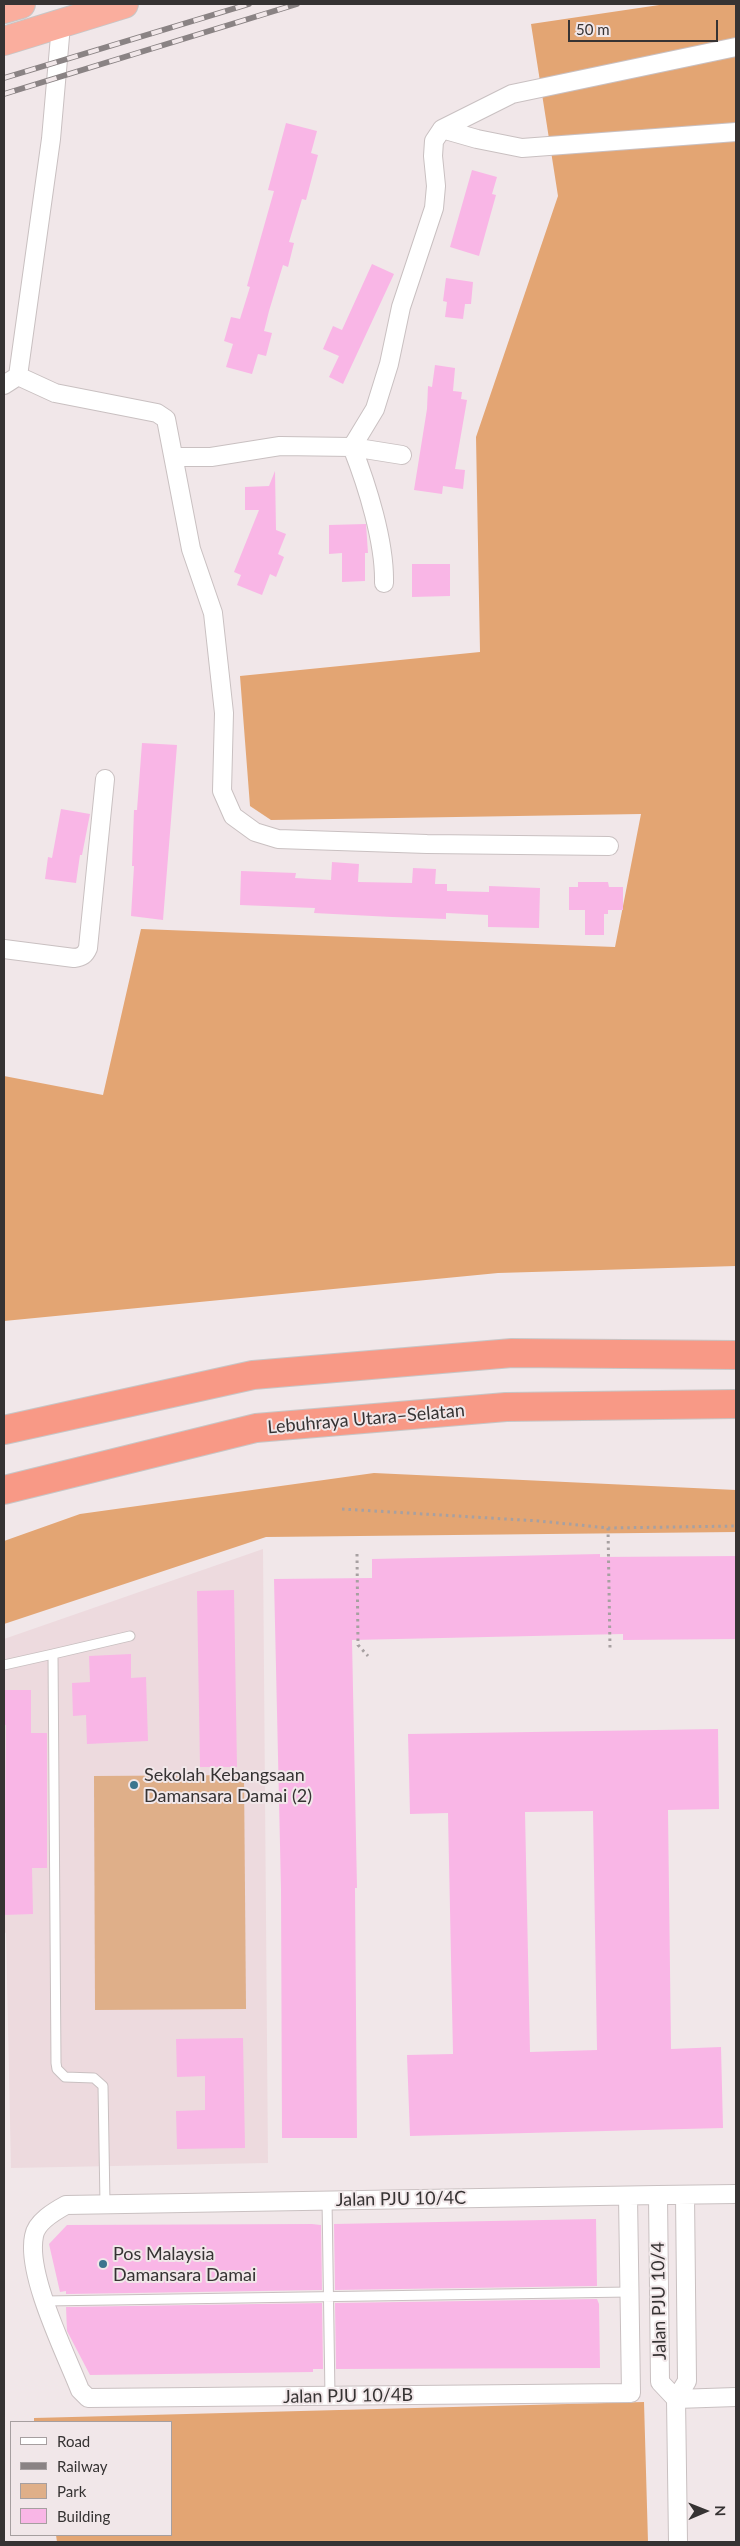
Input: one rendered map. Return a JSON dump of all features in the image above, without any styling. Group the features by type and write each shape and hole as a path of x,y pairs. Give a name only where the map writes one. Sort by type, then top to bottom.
{"highway":[{"path":"4,9 21,4"},
{"path":"4,41 61,25 124,4"},
{"path":"4,1430 254,1375 512,1353 736,1355"},
{"name":"Lebuhraya Utara–Selatan","path":"4,1490 256,1428 506,1407 736,1404"}],"street":[{"path":"61,25 51,139 11,380 55,394 162,415 169,424 191,549 213,613 224,713 222,791 234,816 255,832 278,839 428,844 609,846"},
{"path":"352,447 375,409 389,364 401,307 434,208 436,186 433,156 434,141 442,129 512,94 736,47"},
{"path":"442,129 477,140 522,148 736,132"},
{"path":"175,457 211,458 280,446 352,447 402,455"},
{"path":"352,447 366,481 375,519 384,583"},
{"path":"4,949 74,958 80,958 85,954 88,948 105,779"},
{"name":"Jalan PJU 10/4C","path":"66,2205 736,2194"},
{"name":"Jalan PJU 10/4","path":"658,2195 660,2382 676,2399"},
{"name":"Jalan PJU 10/4","path":"678,2542 676,2399 687,2381 685,2195"},
{"name":"Jalan PJU 10/4B","path":"66,2205 49,2215 34,2234 32,2260 45,2301 80,2390 88,2398 631,2393 628,2196"},
{"path":"676,2399 736,2398"}],"lane":[{"path":"4,1665 130,1636"},
{"path":"52,1654 56,2063 57,2069 65,2077 94,2078 102,2086 105,2204"},
{"path":"327,2200 330,2397"},
{"path":"45,2301 629,2292"}],"path":[{"path":"342,1509 539,1521 608,1528 736,1526"},
{"path":"608,1528 610,1648"},
{"path":"356,1554 358,1645 368,1656"}],"shaded area":[{"path":"666,4 736,4 736,1266 498,1273 4,1321 4,1076 103,1095 141,929 615,947 641,814 271,820 250,806 240,676 480,652 476,437 558,196 531,24"},
{"path":"374,1473 736,1490 736,1532 266,1537 4,1624 4,1541 80,1514"},
{"name":"Sekolah Kebangsaan Damansara Damai (2)","path":"263,1549 268,2163 11,2168 6,1933 4,1932 4,1639"},
{"path":"644,2402 648,2542 57,2542 56,2536 172,2536 172,2421 34,2421 34,2418"}],"green space":[{"path":"244,1775 246,2009 95,2010 94,1776"}],"building":[{"path":"286,123 317,131 311,153 318,155 306,200 302,199 289,242 294,243 288,267 283,265 269,311 264,331 272,333 266,356 258,354 252,374 226,367 233,344 224,341 231,317 240,319 250,287 247,286 274,191 268,190"},
{"path":"472,170 497,177 492,194 496,195 479,256 450,247"},
{"path":"372,264 394,274 343,384 329,377 339,356 323,349 333,326 342,330"},
{"path":"446,278 473,282 471,304 465,304 463,319 445,317 447,302 443,301"},
{"path":"435,365 455,368 453,391 462,392 461,399 467,400 455,469 465,470 463,489 443,486 442,494 414,490 427,409 428,386 432,387"},
{"path":"275,471 276,530 286,534 278,554 284,557 276,577 270,574 262,595 237,585 241,575 234,572 259,510 245,510 245,487 269,486"},
{"path":"366,524 368,553 365,553 365,581 342,582 342,553 329,554 329,525"},
{"path":"412,564 450,564 450,596 412,597"},
{"path":"142,743 177,745 163,920 131,916 134,866 132,866 134,810 137,810"},
{"path":"61,809 90,814 82,855 80,855 76,883 45,879 48,857 52,858"},
{"path":"332,862 359,864 358,882 412,883 413,868 436,869 435,884 447,884 447,891 489,892 489,886 540,888 539,928 488,927 488,915 446,913 446,919 392,917 314,913 315,908 240,905 241,871 296,873 295,878 331,880"},
{"path":"578,882 608,882 609,887 623,887 623,910 608,910 608,914 604,914 604,935 585,935 585,910 569,910 569,887 578,887"},
{"path":"600,1554 600,1557 736,1556 736,1639 623,1640 623,1634 352,1640 357,1888 355,1888 357,2138 282,2138 281,1889 274,1579 372,1578 372,1559"},
{"path":"234,1590 237,1767 200,1767 197,1591"},
{"path":"131,1654 131,1678 146,1677 148,1741 87,1744 86,1715 73,1716 72,1683 90,1682 89,1656"},
{"path":"4,1690 31,1690 31,1733 47,1733 47,1868 32,1868 33,1914 4,1915 6,1725 4,1725"},
{"path":"718,1729 719,1809 668,1810 671,2049 721,2047 723,2128 410,2136 407,2055 453,2054 448,1813 410,1814 408,1734","holes":["593,1811 597,2050 530,2052 525,1812"]},
{"path":"243,2038 245,2148 177,2149 176,2111 205,2110 205,2076 177,2077 176,2039"},
{"path":"596,2219 597,2286 335,2290 334,2224"},
{"path":"67,2225 321,2225 322,2290 66,2294 66,2291 60,2292 49,2244"},
{"path":"597,2299 599,2304 600,2368 336,2369 335,2303"},
{"path":"322,2303 323,2369 313,2369 313,2372 90,2375 67,2331 66,2307"}],"railway":[{"path":"4,78 249,4"},
{"path":"4,94 297,4"}],"place":[{"name":"Sekolah Kebangsaan Damansara Damai (2)","path":"134,1785"},
{"name":"Pos Malaysia Damansara Damai","path":"103,2264"}]}
